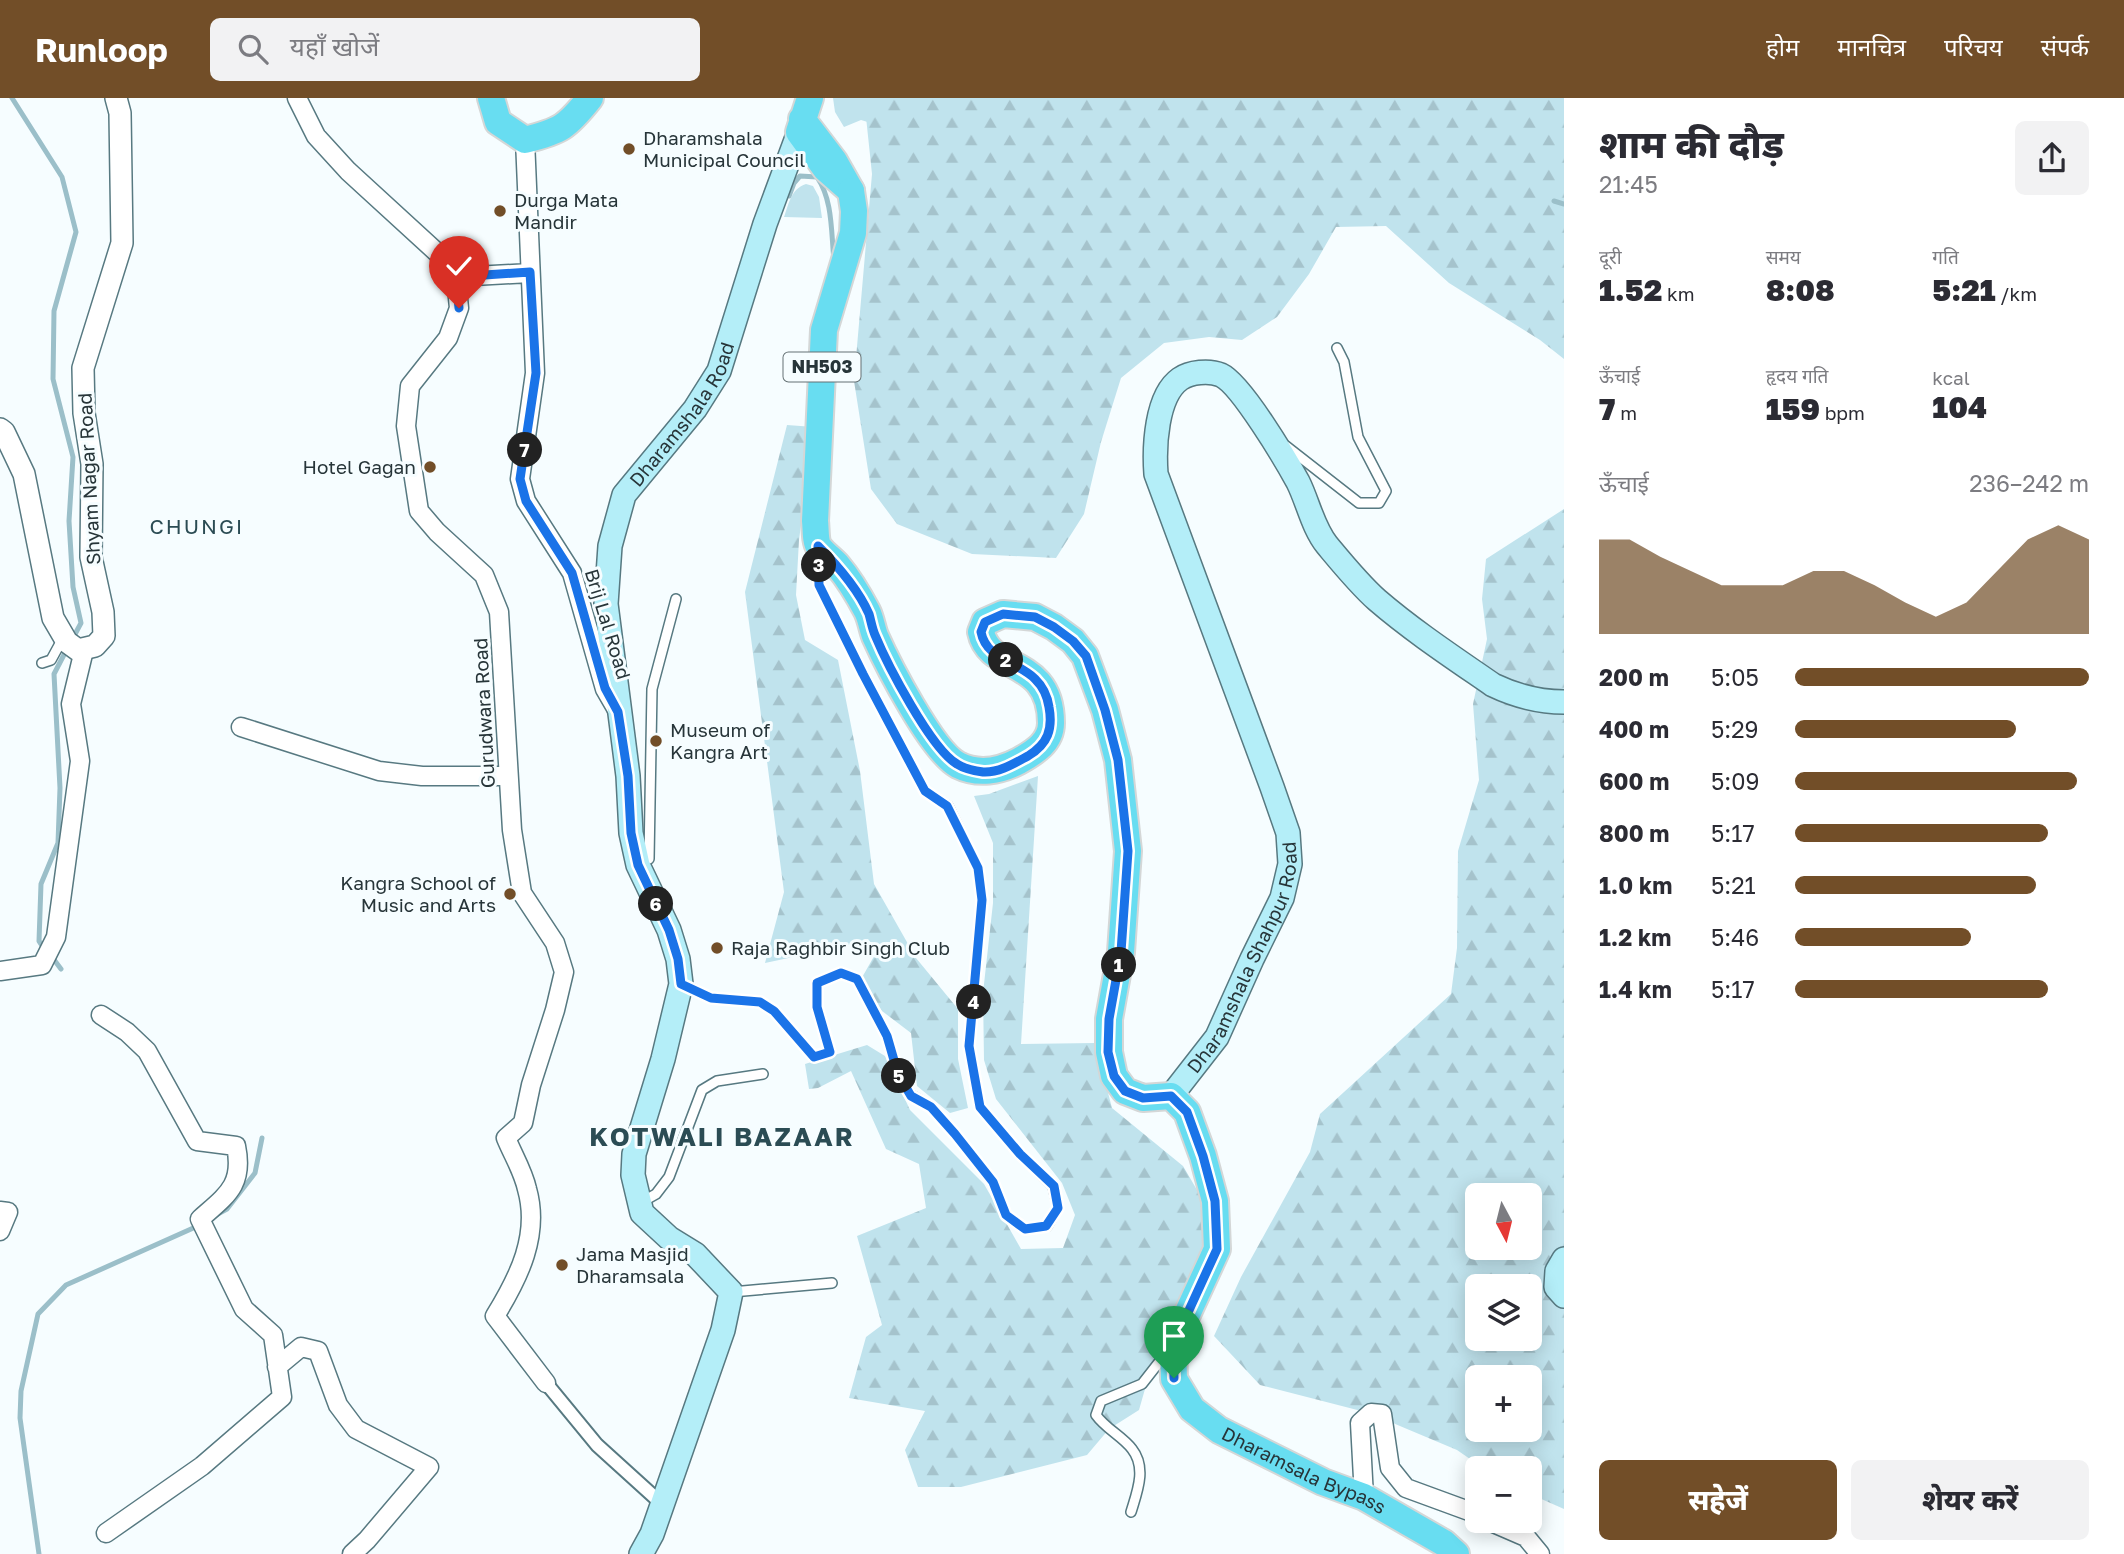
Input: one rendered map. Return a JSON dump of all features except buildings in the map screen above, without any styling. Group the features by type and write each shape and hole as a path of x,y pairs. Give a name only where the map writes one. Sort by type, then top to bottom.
{"main road":[{"path":"491,98 498,122 525,140 554,133 578,110"},
{"name":"NH503","path":"804,116 851,191 854,211 853,233 824,330 815,521 818,546"},
{"name":"Dharamshala Road","path":"681,984 678,959 669,930 638,865 631,833 628,776 606,604 610,546 624,495 695,409 719,371 765,224 804,116"},
{"name":"Dharamshala Shahpur Road","path":"1171,1096 1217,1037 1251,959 1282,898 1290,864 1288,833 1156,474 1156,436 1164,403 1174,383 1185,376 1206,372 1220,374 1237,388 1299,483 1324,542 1377,599 1493,685 1512,694 1564,702"},
{"path":"818,546 839,568 869,614 874,633 892,671 931,737 957,764 982,772 998,770 1032,754 1047,740 1050,732 1049,703 1042,684 1023,668 1002,659 988,648 981,632 985,622 1003,614 1035,617 1064,634 1086,656 1105,710 1118,760 1128,851 1121,952 1109,1019 1108,1052 1114,1076 1125,1091 1143,1098 1171,1096"},
{"path":"649,1547 661,1503 723,1330 730,1292 695,1254 669,1238 642,1213 633,1175 634,1154 663,1059 681,984"},
{"name":"Dharamsala Bypass","path":"1171,1096 1187,1112 1215,1201 1217,1249 1173,1345 1174,1378 1192,1409 1219,1430 1323,1482 1364,1497 1444,1543 1456,1554"},
{"path":"1564,1259 1557,1271 1556,1287 1564,1296"}],"street":[{"path":"104,98 118,106"},
{"path":"297,98 316,136 348,171 455,268 456,277 530,272"},
{"name":"Shyam Nagar Road","path":"73,645 95,646 104,636 103,612 91,557 92,464 84,414 83,368 122,243 118,106"},
{"name":"Brij Lal Road","path":"525,140 536,373 520,479 526,501 572,573 605,688 618,712"},
{"name":"Gurudwara Road","path":"456,277 459,308 447,338 410,386 405,426 419,511 437,532 484,575 499,612 512,830 522,893 555,943 564,972 531,1085 523,1123 506,1138 527,1187 533,1216 522,1268 495,1316 546,1383"},
{"path":"0,429 4,432 24,474 54,618 73,645 71,704 80,761 56,937 42,965 0,971"},
{"path":"241,727 379,771 422,776 508,776"},
{"path":"101,1015 127,1032 147,1051 197,1141 236,1146 239,1163 233,1189 200,1219 244,1309 273,1335 282,1396 202,1466 106,1532"},
{"path":"0,1211 8,1212 0,1231"},
{"path":"278,1367 301,1347 318,1351 338,1405 356,1430 429,1466 352,1554"},
{"path":"546,1383 597,1445 661,1503"},
{"path":"1364,1497 1360,1423 1371,1413 1382,1413 1390,1468 1406,1488 1465,1510"},
{"path":"1517,1533 1526,1537 1540,1554"}],"lane":[{"path":"1265,430 1359,503 1379,503 1386,491 1358,437 1344,362 1338,348"},
{"path":"681,984 711,998 760,1002 774,1011 814,1057 830,1052 817,1007 817,983 841,973 857,979 887,1036 904,1085 911,1096 931,1107 993,1182 1006,1215 1025,1229 1046,1226 1058,1208 1054,1186 1020,1154 980,1107 969,1046 982,900 978,868 947,806 925,791 863,674 819,585 818,546"},
{"path":"649,859 652,689 676,598"},
{"path":"42,663 73,645"},
{"path":"639,1204 656,1194 669,1177 702,1090 717,1081 763,1073"},
{"path":"730,1292 832,1283"},
{"path":"1131,1512 1141,1478 1133,1450 1104,1426 1097,1415 1101,1401 1142,1384 1173,1345"}],"green space":[{"path":"833,98 891,98 884,127 861,120 844,127 835,112"},
{"path":"864,98 1564,98 1564,359 1540,340 1449,283 1386,226 1336,227 1309,274 1277,317 1242,340 1209,337 1164,343 1121,378 1101,442 1084,514 1056,558 972,554 897,524 871,489 854,381 872,174"},
{"path":"806,184 813,186 819,197 822,218 784,217 794,193"},
{"path":"787,425 814,427 799,540 796,595 805,640 838,660 860,771 874,884 916,958 958,1009 958,1059 968,1108 950,1113 917,1086 911,1033 882,1011 860,981 877,951 868,939 765,963 784,892 745,592"},
{"path":"1564,509 1564,1509 1542,1499 1542,1456 1466,1456 1369,1413 1260,1385 1214,1336 1241,1277 1310,1152 1320,1114 1451,994 1457,948 1458,851 1479,780 1473,704 1487,639 1482,599 1486,559"},
{"path":"1038,776 1021,1044 1095,1043 1112,1108 1183,1166 1214,1219 1210,1272 1151,1368 1139,1410 1109,1429 1087,1455 961,1487 918,1487 905,1450 925,1411 849,1398 866,1337 882,1325 857,1236 926,1208 919,1164 886,1149 851,1071 818,1088 809,1089 805,1064 867,1045 885,1056 910,1110 984,1184 1021,1249 1063,1248 1075,1215 1062,1183 996,1099 984,1060 983,993 993,903 993,843 974,796 989,794"}],"waterway":[{"path":"12,98 62,177 76,232 54,311 53,379 73,457 69,521 73,587 81,623 73,638"},
{"path":"789,196 800,176 817,177 829,206 834,260"},
{"path":"1554,201 1564,204"},
{"path":"45,950 39,941 41,884 58,843 60,788 54,674 68,647"},
{"path":"52,957 61,969"},
{"path":"214,1216 227,1209 255,1173 262,1138"},
{"path":"39,1554 20,1418 21,1391 38,1314 66,1285 200,1225"}],"place":[{"name":"Dharamshala Municipal Council","path":"629,149"},
{"name":"Durga Mata Mandir","path":"500,211"},
{"name":"Hotel Gagan","path":"430,467"},
{"name":"Museum of Kangra Art","path":"656,741"},
{"name":"Kangra School of Music and Arts","path":"510,894"},
{"name":"Raja Raghbir Singh Club","path":"717,948"},
{"name":"Jama Masjid Dharamsala","path":"562,1265"}],"district":[{"name":"CHUNGI","path":"197,527"},
{"name":"KOTWALI BAZAAR","path":"722,1137"}],"route":[{"path":"459,308 456,277 530,272 536,373 520,479 526,501 572,573 605,688 618,712 628,776 631,833 638,865 669,930 678,959 681,984 711,998 760,1002 774,1011 814,1057 830,1052 817,1007 817,983 841,973 857,979 887,1036 898,1074 911,1096 931,1107 955,1134 993,1182 1006,1215 1025,1229 1046,1226 1058,1208 1054,1186 1020,1154 980,1107 969,1046 982,900 978,868 947,806 925,791 863,674 819,585 818,546 839,568 869,614 874,633 892,671 931,737 957,764 982,772 998,770 1032,754 1047,740 1050,732 1049,703 1042,684 1023,668 1002,659 988,648 981,632 985,622 1003,614 1035,617 1073,641 1086,656 1105,710 1118,760 1128,851 1121,952 1109,1019 1108,1052 1114,1076 1125,1091 1143,1098 1171,1096 1187,1112 1215,1201 1217,1249 1173,1345 1174,1378"}]}
